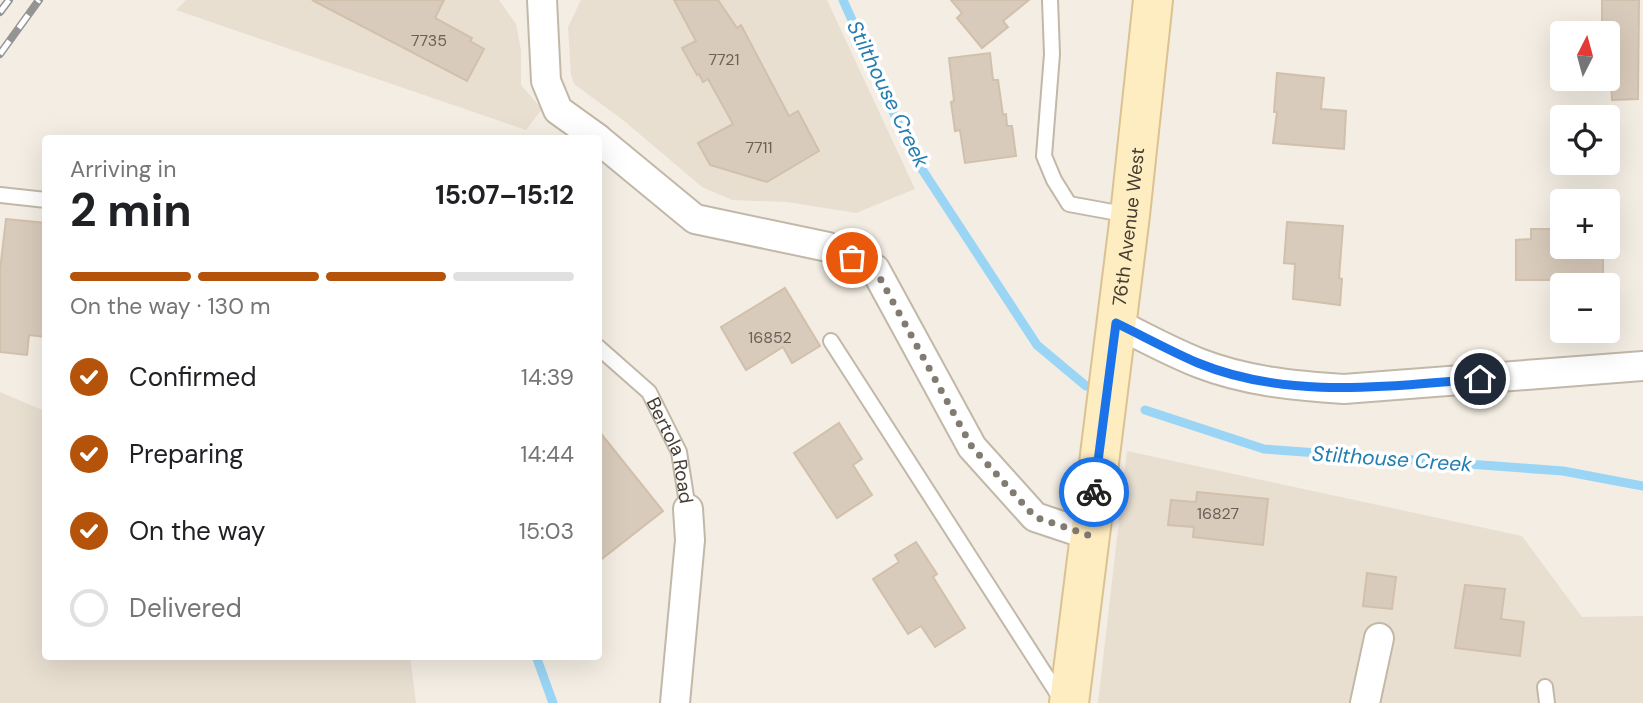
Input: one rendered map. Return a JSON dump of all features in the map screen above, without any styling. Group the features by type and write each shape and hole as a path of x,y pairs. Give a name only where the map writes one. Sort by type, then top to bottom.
{"street":[{"path":"542,0 545,80 558,110 592,135"},
{"name":"76th Avenue West","path":"1069,703 1130,215 1153,0"},
{"path":"602,142 695,219 828,247 875,269 972,447 1035,517 1088,535"},
{"path":"1116,323 1199,363 1246,377 1298,386 1344,389 1643,366"},
{"name":"Bertola Road","path":"675,703 690,540 688,509"},
{"path":"1365,703 1379,638"}],"lane":[{"path":"1050,0 1052,54 1044,156 1054,180 1069,204 1130,215"},
{"path":"0,195 42,200"},
{"path":"831,341 1063,703"},
{"name":"Bertola Road","path":"602,351 649,392 679,452 688,509"},
{"path":"1545,687 1547,703"}],"shaded area":[{"path":"186,0 499,0 516,24 521,50 521,85 542,109 526,130 176,10"},
{"path":"581,0 827,0 915,189 856,213 787,202 732,200 702,187 623,120 574,84 568,27"},
{"path":"0,392 42,410 42,660 411,660 416,703 0,703"},
{"path":"1127,451 1522,536 1582,617 1643,616 1643,703 1098,703"}],"building":[{"path":"312,0 444,0 435,18 472,38 470,41 484,49 467,81"},
{"path":"674,0 718,0 737,28 741,25 789,116 798,111 819,151 767,182 710,165 698,143 733,124 708,79 703,82 699,74 697,75 682,48 696,41"},
{"path":"951,0 1029,0 1003,21 1008,27 982,48 957,18 962,13"},
{"path":"1602,0 1639,0 1638,99 1612,100 1612,91 1620,91 1620,21 1602,21"},
{"path":"990,53 993,80 998,80 1007,126 1012,126 1016,156 965,163 960,130 955,131 949,58"},
{"path":"1277,73 1324,78 1321,109 1346,111 1344,149 1273,143 1277,112 1274,112"},
{"path":"6,219 42,223 42,337 29,335 27,355 0,352 0,270"},
{"path":"1287,222 1343,226 1340,305 1293,299 1295,264 1284,263"},
{"path":"1531,229 1550,229 1550,259 1603,259 1603,273 1550,273 1550,280 1516,280 1516,240 1531,239"},
{"path":"785,288 820,346 792,363 783,347 746,370 721,327"},
{"path":"839,423 862,459 853,465 872,495 837,518 794,453"},
{"path":"602,435 663,511 602,559"},
{"path":"1197,492 1268,499 1263,545 1193,537 1194,527 1168,525 1171,500 1196,502"},
{"path":"916,542 937,574 933,577 965,628 935,647 921,626 908,634 873,579 899,562 895,555"},
{"path":"1367,573 1396,577 1392,609 1363,606"},
{"path":"1465,585 1505,589 1501,619 1524,622 1520,656 1455,648"}],"waterway":[{"name":"Stilthouse Creek","path":"843,0 912,154 1037,345 1086,386"},
{"name":"Stilthouse Creek","path":"1145,410 1264,449 1563,471 1643,486"},
{"path":"537,660 553,703"}],"railway":[{"path":"0,12 9,0"},
{"path":"0,54 39,0"}],"way so far":[{"path":"852,258 875,269 972,447 1035,517 1088,535 1094,492"}],"route":[{"path":"1094,492 1116,323 1199,363 1246,377 1298,386 1344,389 1480,379"}]}
